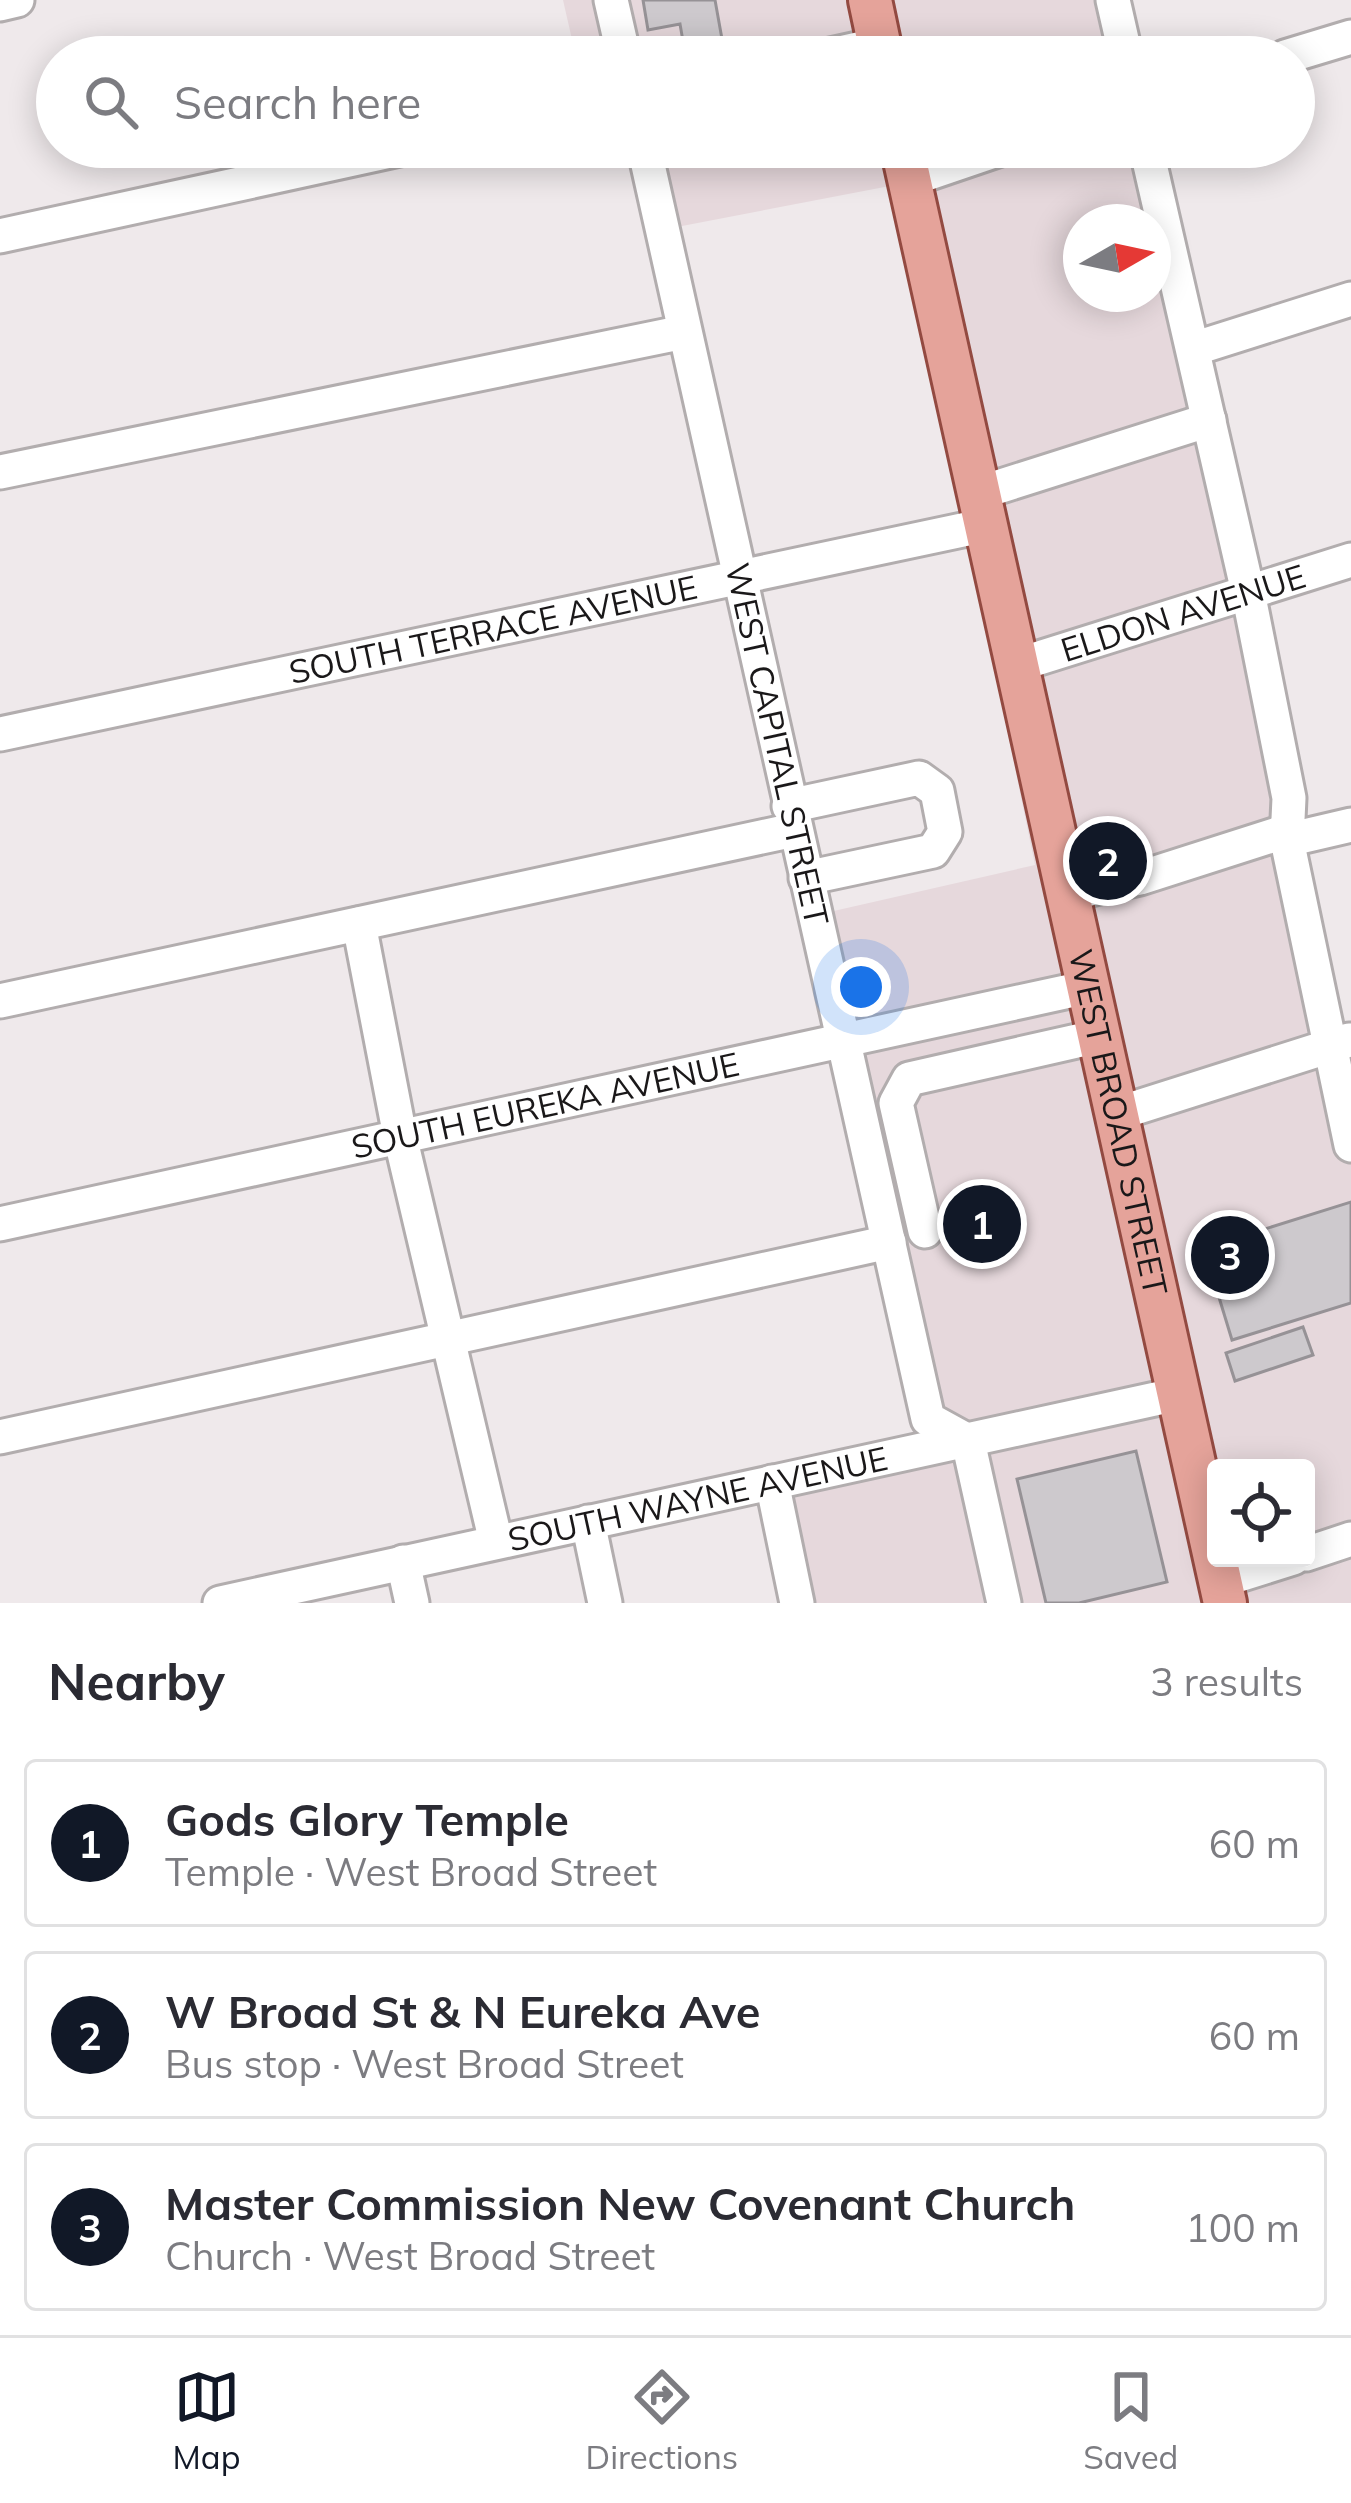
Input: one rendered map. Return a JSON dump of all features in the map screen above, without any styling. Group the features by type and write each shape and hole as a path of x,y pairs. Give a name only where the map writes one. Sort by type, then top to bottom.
{"main road":[{"path":"870,0 878,36"},
{"name":"WEST BROAD STREET","path":"907,168 1222,1592"}],"street":[{"path":"0,4 17,0"},
{"path":"611,0 619,36"},
{"path":"1113,0 1121,36"},
{"path":"1315,48 1351,37"},
{"path":"0,236 312,168"},
{"name":"WEST CAPITAL STREET","path":"649,168 928,1418 968,1441"},
{"path":"1151,168 1248,592 1289,799 1287,835 1340,1043 1351,1144"},
{"path":"1193,349 1351,298"},
{"path":"0,472 684,332"},
{"name":"SOUTH TERRACE AVENUE","path":"0,734 737,577 982,509 1209,420"},
{"name":"ELDON AVENUE","path":"1017,665 1351,560"},
{"path":"0,1000 359,924 791,818 919,778 937,791 945,832 933,851 806,878"},
{"path":"1068,895 1287,835 1351,825"},
{"path":"359,924 400,1136 496,1542"},
{"name":"SOUTH EUREKA AVENUE","path":"0,1224 1088,986"},
{"path":"926,1231 896,1103 909,1079 1099,1036"},
{"path":"1116,1114 1340,1043"},
{"path":"0,1437 889,1242"},
{"name":"SOUTH WAYNE AVENUE","path":"222,1603 1178,1394"},
{"path":"968,1441 1004,1603"},
{"path":"772,1482 797,1603"},
{"path":"588,1522 605,1603"},
{"path":"1315,1551 1351,1539"},
{"path":"403,1562 412,1603"},
{"path":"1222,1592 1274,1567"}],"shaded area":[{"path":"563,0 1114,0 1122,36 571,36"},
{"path":"641,168 1151,168 1158,204 1063,204 1063,312 1171,312 1171,263 1351,1098 1351,1603 804,1603 779,1486 926,1457 803,918 1035,865 895,185 656,231"}],"building":[{"path":"643,0 715,0 721,36 682,36 680,24 648,30"},
{"path":"1351,1202 1351,1303 1232,1340 1204,1248"},
{"path":"1303,1327 1313,1355 1235,1381 1226,1353"},
{"path":"1136,1451 1167,1582 1079,1603 1046,1603 1017,1479"}],"place":[{"name":"W Broad St & N Eureka Ave","path":"1108,861"},
{"name":"Gods Glory Temple","path":"982,1224"},
{"name":"Master Commission New Covenant Church","path":"1230,1255"}]}
